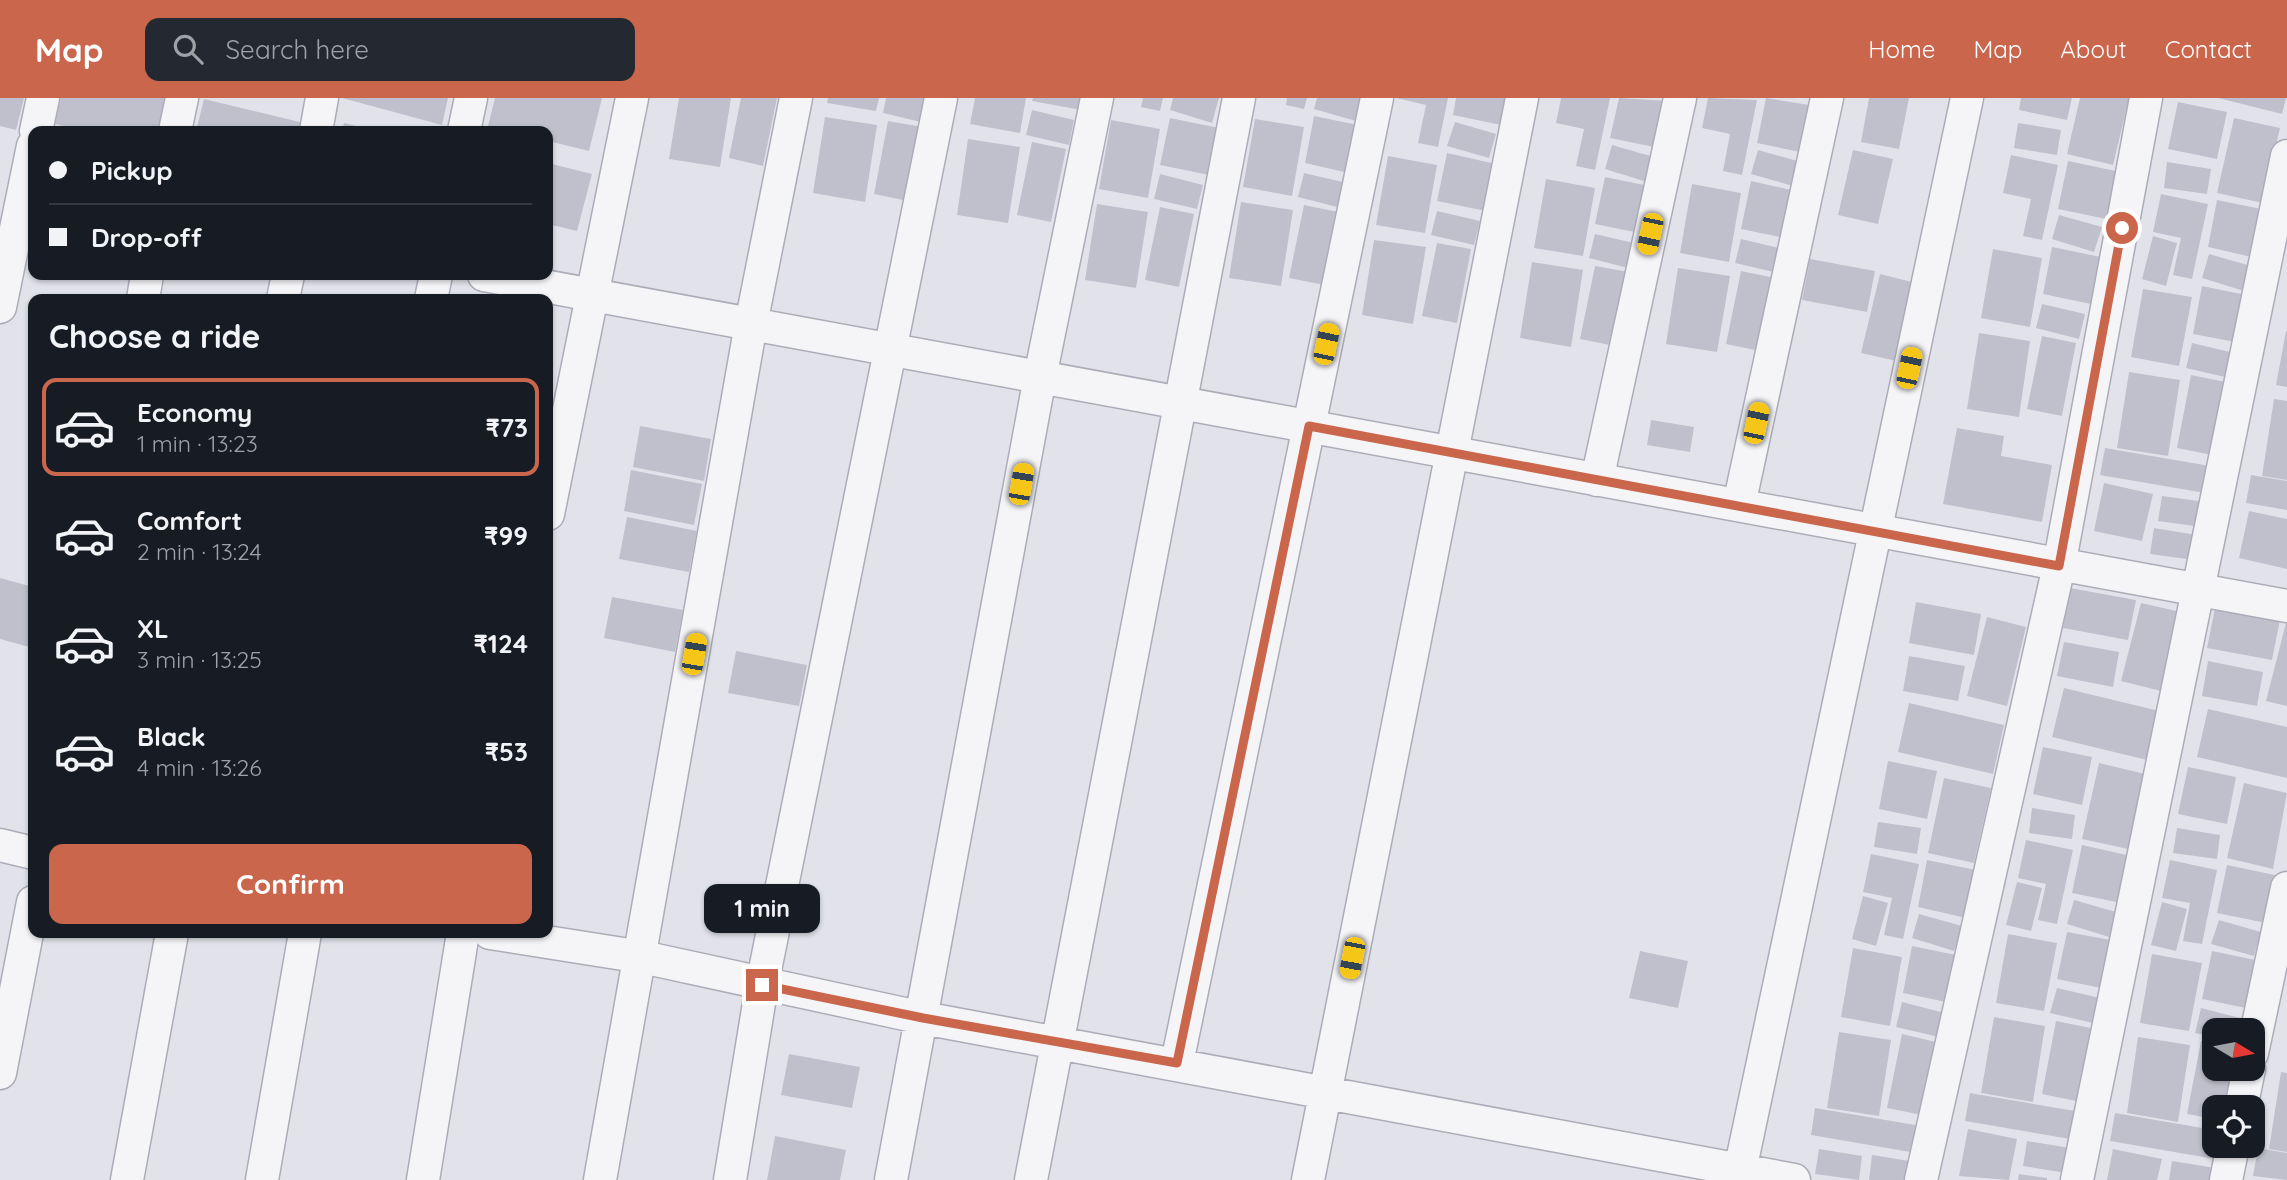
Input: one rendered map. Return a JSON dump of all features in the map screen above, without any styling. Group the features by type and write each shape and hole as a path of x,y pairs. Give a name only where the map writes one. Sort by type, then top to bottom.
{"street":[{"path":"37,126 43,98"},
{"path":"176,126 182,98"},
{"path":"317,126 322,98"},
{"path":"465,126 471,98"},
{"path":"553,489 632,98"},
{"path":"600,1180 642,957 751,324 796,98"},
{"path":"730,1180 762,985 941,98"},
{"path":"891,1180 1040,377 1097,98"},
{"path":"1031,1180 1239,98"},
{"path":"1177,1063 1377,98"},
{"path":"1308,1180 1522,98"},
{"path":"1597,480 1680,98"},
{"path":"1739,505 1826,98"},
{"path":"1739,1175 1967,98"},
{"path":"1921,1180 2059,566 2146,98"},
{"path":"2077,1180 2287,156"},
{"path":"0,307 19,189 28,161"},
{"path":"511,280 2287,606"},
{"path":"0,845 28,852"},
{"path":"2259,1018 2287,888"},
{"path":"0,1073 28,928"},
{"path":"127,1180 171,938"},
{"path":"262,1180 304,938"},
{"path":"423,1180 462,938"},
{"path":"522,938 642,957 923,1018 1326,1091 1739,1175 1794,1180"},
{"path":"2226,1180 2231,1158"}],"building":[{"path":"0,98 24,98 16,130 0,126"},
{"path":"61,98 167,98 160,126 55,124"},
{"path":"342,98 448,98 442,125"},
{"path":"495,98 602,98 589,151 553,142 553,126 488,126"},
{"path":"679,98 731,98 720,167 669,159"},
{"path":"741,98 777,98 763,166 729,158"},
{"path":"828,98 879,98 876,111 827,103"},
{"path":"886,98 929,98 925,123 883,113"},
{"path":"975,98 1026,98 1020,133 970,124"},
{"path":"1033,98 1083,98 1081,110 1032,101"},
{"path":"1143,98 1163,98 1160,111 1141,107"},
{"path":"1173,98 1219,98 1212,123 1170,110"},
{"path":"1287,98 1307,98 1304,109 1286,105"},
{"path":"1317,98 1363,98 1356,121 1314,109"},
{"path":"1396,98 1448,98 1438,147 1418,143 1426,105"},
{"path":"1456,98 1507,98 1501,125 1453,115"},
{"path":"1561,98 1610,98 1595,170 1576,166 1584,129 1556,123"},
{"path":"1619,98 1669,101 1659,148 1610,138"},
{"path":"1708,98 1757,100 1742,175 1723,171 1730,134 1702,128"},
{"path":"1766,98 1815,106 1805,153 1757,143"},
{"path":"1869,98 1909,98 1899,149 1861,142"},
{"path":"2021,98 2072,98 2067,120 2019,110"},
{"path":"2080,98 2129,98 2113,165 2067,154"},
{"path":"2218,98 2286,98 2282,114"},
{"path":"204,99 304,123 303,126 197,126"},
{"path":"2178,102 2227,112 2217,159 2168,149"},
{"path":"1032,110 1074,120 1069,145 1026,135"},
{"path":"1314,116 1363,126 1353,174 1305,163"},
{"path":"825,117 877,125 865,202 813,193"},
{"path":"1170,118 1219,128 1209,175 1160,165"},
{"path":"2234,118 2280,128 2263,203 2217,193"},
{"path":"1255,119 1304,127 1292,196 1243,187"},
{"path":"1111,120 1160,129 1148,198 1099,189"},
{"path":"888,121 923,127 908,201 874,194"},
{"path":"1455,122 1496,134 1489,158 1447,146"},
{"path":"2018,123 2061,130 2057,155 2014,148"},
{"path":"968,139 1020,147 1008,223 957,215"},
{"path":"1032,142 1066,149 1051,222 1017,215"},
{"path":"1612,145 1654,157 1647,182 1605,169"},
{"path":"1758,150 1801,162 1793,186 1751,174"},
{"path":"1853,150 1893,159 1878,224 1838,215"},
{"path":"1447,153 1496,164 1486,211 1437,201"},
{"path":"2011,155 2058,165 2042,240 2023,236 2031,199 2003,193"},
{"path":"1388,156 1437,165 1425,233 1376,225"},
{"path":"2068,161 2116,171 2106,219 2058,209"},
{"path":"2167,162 2211,169 2207,194 2164,188"},
{"path":"553,164 592,174 577,231 553,225"},
{"path":"1304,173 1347,183 1341,208 1298,197"},
{"path":"1160,174 1203,185 1197,209 1154,199"},
{"path":"1605,177 1654,187 1644,234 1595,224"},
{"path":"1546,179 1595,188 1583,256 1534,248"},
{"path":"1751,181 1800,192 1790,239 1741,229"},
{"path":"1692,184 1741,193 1729,262 1680,253"},
{"path":"2161,194 2208,204 2192,279 2173,275 2181,238 2153,232"},
{"path":"2217,200 2266,210 2256,258 2208,247"},
{"path":"1241,202 1293,210 1281,286 1229,278"},
{"path":"1097,204 1148,212 1136,288 1085,280"},
{"path":"1304,205 1338,212 1324,285 1289,278"},
{"path":"1160,207 1194,214 1179,287 1145,280"},
{"path":"1437,211 1480,221 1474,245 1431,235"},
{"path":"2059,215 2102,227 2094,252 2052,239"},
{"path":"1595,234 1638,244 1632,269 1589,258"},
{"path":"2153,236 2177,243 2166,286 2142,279"},
{"path":"1741,239 1783,249 1778,273 1735,263"},
{"path":"1374,240 1426,247 1413,324 1362,315"},
{"path":"1437,243 1471,249 1457,323 1422,316"},
{"path":"2052,247 2101,257 2091,304 2043,294"},
{"path":"1993,249 2042,258 2030,327 1981,318"},
{"path":"2209,254 2251,266 2244,291 2202,278"},
{"path":"1810,259 1875,271 1867,312 1802,300"},
{"path":"1532,262 1583,270 1571,347 1520,338"},
{"path":"1595,266 1629,272 1615,346 1580,339"},
{"path":"1678,268 1730,276 1717,352 1666,344"},
{"path":"1741,271 1775,278 1760,351 1726,344"},
{"path":"1880,274 1920,284 1901,362 1861,353"},
{"path":"2202,286 2251,296 2241,343 2193,334"},
{"path":"2143,289 2192,297 2179,366 2131,357"},
{"path":"2042,304 2085,314 2079,339 2036,328"},
{"path":"2287,331 2287,387 2276,385"},
{"path":"1979,333 2030,341 2019,417 1967,409"},
{"path":"2042,336 2076,343 2062,416 2027,409"},
{"path":"2192,343 2234,353 2229,378 2186,368"},
{"path":"2129,372 2180,380 2168,456 2117,448"},
{"path":"2191,375 2226,382 2212,455 2177,448"},
{"path":"2274,399 2287,401 2287,480 2262,476"},
{"path":"1651,420 1694,427 1690,452 1647,445"},
{"path":"640,426 711,439 704,481 633,467"},
{"path":"1957,428 2004,436 2001,456 2052,465 2042,522 1943,504"},
{"path":"2105,448 2210,466 2205,493 2100,475"},
{"path":"631,470 702,484 694,525 624,511"},
{"path":"2251,475 2287,481 2287,510 2246,503"},
{"path":"2104,483 2153,494 2142,541 2094,531"},
{"path":"2162,496 2206,502 2202,527 2158,521"},
{"path":"2249,511 2287,519 2287,569 2239,558"},
{"path":"627,517 697,531 689,572 619,559"},
{"path":"2154,528 2197,535 2194,560 2150,554"},
{"path":"0,578 28,586 28,647 0,639"},
{"path":"2070,588 2136,600 2128,640 2063,628"},
{"path":"612,597 683,610 675,652 604,638"},
{"path":"1916,602 1981,614 1974,655 1909,643"},
{"path":"2141,603 2181,612 2161,691 2121,681"},
{"path":"2215,608 2280,620 2272,660 2207,648"},
{"path":"1987,617 2026,627 2007,706 1967,696"},
{"path":"2287,619 2287,706 2266,701"},
{"path":"2064,642 2119,652 2113,687 2057,676"},
{"path":"736,651 807,665 799,706 728,693"},
{"path":"1909,656 1965,666 1958,701 1903,691"},
{"path":"2208,661 2263,672 2257,706 2202,696"},
{"path":"2064,688 2159,711 2147,760 2052,737"},
{"path":"1909,703 2004,725 1993,774 1898,752"},
{"path":"2208,709 2287,727 2287,778 2197,757"},
{"path":"2043,747 2092,757 2082,805 2033,794"},
{"path":"1888,761 1937,771 1927,819 1879,809"},
{"path":"2099,763 2145,774 2128,849 2082,839"},
{"path":"2188,767 2236,777 2227,824 2178,814"},
{"path":"1944,778 1991,788 1974,863 1928,853"},
{"path":"2244,783 2287,793 2273,869 2227,858"},
{"path":"2032,808 2075,815 2072,839 2029,833"},
{"path":"1878,822 1921,828 1917,854 1874,847"},
{"path":"2177,828 2220,835 2217,859 2173,853"},
{"path":"2026,840 2073,850 2057,924 2038,920 2046,884 2018,878"},
{"path":"2082,845 2131,856 2121,903 2072,893"},
{"path":"1871,854 1919,864 1903,939 1884,935 1892,898 1863,892"},
{"path":"1927,860 1976,870 1966,918 1918,907"},
{"path":"2170,860 2217,870 2202,944 2183,941 2190,903 2162,898"},
{"path":"2227,865 2275,875 2266,923 2217,913"},
{"path":"2017,882 2042,888 2031,931 2006,925"},
{"path":"1863,896 1888,903 1876,946 1852,939"},
{"path":"2074,900 2116,912 2109,937 2067,924"},
{"path":"2162,902 2187,909 2176,951 2151,945"},
{"path":"1919,914 1962,926 1954,951 1912,938"},
{"path":"2219,920 2261,932 2254,956 2211,944"},
{"path":"2067,932 2116,941 2106,989 2057,979"},
{"path":"2008,934 2057,943 2044,1011 1996,1003"},
{"path":"1912,946 1961,956 1951,1003 1903,993"},
{"path":"1853,948 1902,957 1890,1026 1841,1017"},
{"path":"1640,951 1688,961 1678,1008 1629,998"},
{"path":"2212,951 2260,961 2251,1009 2202,999"},
{"path":"2152,954 2202,963 2189,1031 2140,1023"},
{"path":"2057,988 2100,998 2093,1023 2050,1013"},
{"path":"1902,1002 1945,1013 1939,1037 1896,1027"},
{"path":"2201,1008 2240,1018 2202,1018 2202,1034 2195,1033"},
{"path":"1994,1017 2045,1026 2033,1102 1981,1093"},
{"path":"2056,1021 2091,1028 2076,1101 2042,1094"},
{"path":"1839,1032 1891,1040 1879,1116 1827,1108"},
{"path":"1902,1034 1936,1042 1922,1115 1887,1108"},
{"path":"2138,1037 2190,1045 2178,1122 2127,1113"},
{"path":"2202,1041 2202,1082 2229,1082 2226,1095 2202,1095 2202,1117 2187,1114"},
{"path":"789,1054 860,1067 852,1108 781,1095"},
{"path":"2281,1072 2287,1073 2287,1152 2269,1149"},
{"path":"1970,1093 2075,1111 2070,1139 1965,1121"},
{"path":"1815,1108 1921,1126 1916,1153 1811,1135"},
{"path":"2115,1113 2202,1128 2202,1157 2110,1141"},
{"path":"1968,1129 2017,1139 2009,1180 1959,1176"},
{"path":"775,1136 846,1150 840,1180 767,1180"},
{"path":"2027,1141 2070,1148 2066,1173 2023,1166"},
{"path":"1819,1149 1862,1156 1859,1180 1815,1174"},
{"path":"2113,1149 2162,1159 2157,1180 2107,1180"},
{"path":"2265,1149 2287,1153 2287,1180 2253,1176 2256,1158 2265,1158"},
{"path":"1872,1155 1916,1162 1913,1180 1869,1180"},
{"path":"2172,1161 2215,1168 2213,1180 2169,1180"},
{"path":"2019,1174 2047,1178 2047,1180 2018,1180"}],"route":[{"path":"762,985 923,1018 1177,1063 1309,426 2059,566 2122,228"}]}
